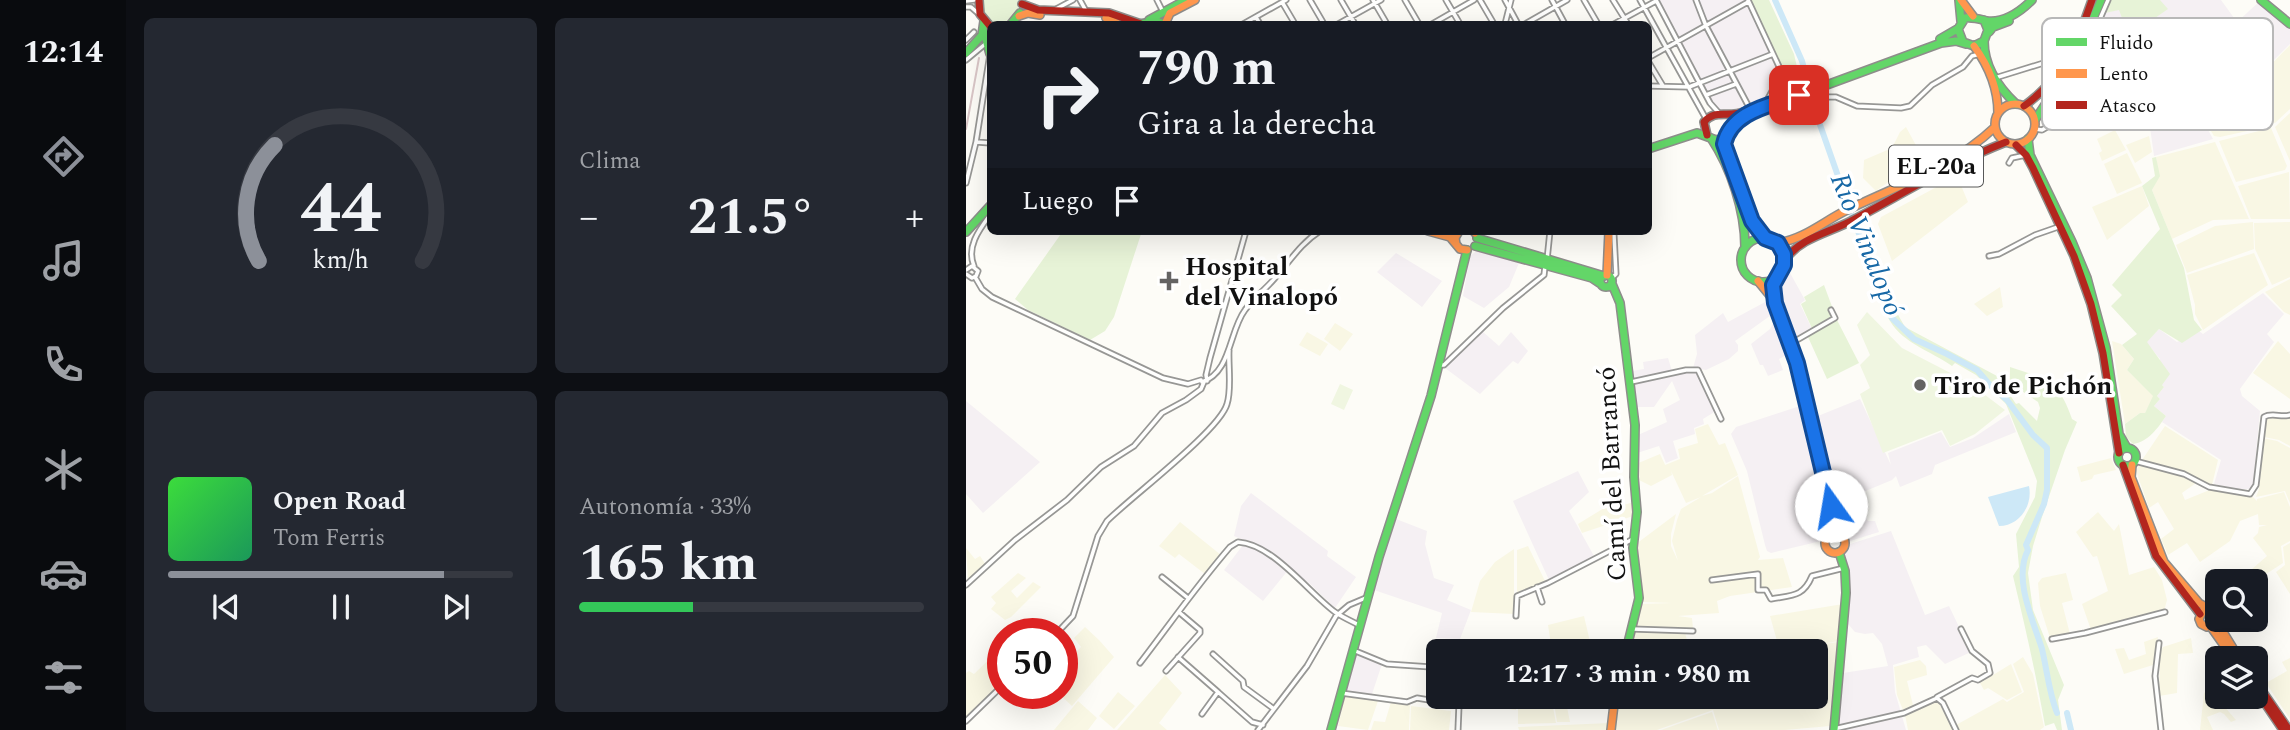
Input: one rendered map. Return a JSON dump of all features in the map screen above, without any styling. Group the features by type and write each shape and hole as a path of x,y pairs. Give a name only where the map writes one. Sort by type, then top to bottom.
{"main road":[{"path":"966,59 980,45 984,32 985,20 977,0"},
{"path":"1147,21 1186,0"},
{"path":"1166,21 1170,13 1195,0"},
{"path":"1960,0 1973,16 1991,22 2009,17 2034,0"},
{"path":"1960,0 1961,39 1970,45 1998,97 1995,127 1997,133 2026,155 2068,242 2092,304 2101,343 2119,461 2123,465 2156,556 2200,614 2201,624 2205,623"},
{"path":"1823,85 1941,43 1956,41 1970,45 1986,38 1993,27 2026,12 2034,0"},
{"path":"2085,18 2092,0"},
{"path":"2093,18 2101,0"},
{"path":"2262,0 2290,24"},
{"path":"1019,19 1021,2 1038,10 1109,13 1137,21"},
{"path":"1019,19 1028,13 1080,15 1110,18 1114,21"},
{"path":"1785,260 1782,248 1778,243 1765,238 1748,212 1726,152 1725,138 1732,127 1745,115 1948,36 1965,18 1973,16"},
{"path":"1984,20 1988,26 1985,55 1995,78 1999,86 2020,105 2029,109 2035,125"},
{"path":"966,52 980,45"},
{"path":"1998,113 2007,105 2020,105 2042,92"},
{"path":"1652,145 1693,130 1711,114 1733,116 1799,94"},
{"path":"1722,114 1732,127"},
{"path":"2042,114 2028,139 2030,155 2075,247 2093,295 2103,331 2119,434 2127,448 2135,453 2131,477 2159,552 2176,578 2205,607"},
{"path":"1705,121 1709,137 1718,149 1742,215 1746,232 1741,256 1742,267 1748,276 1764,286 1775,303 1790,344 1801,381 1835,534 1844,544 1839,552 1844,568 1846,600 1834,729"},
{"name":"EL-20a","path":"1776,277 1796,247 1845,211 1874,203 1970,149 1986,138 1995,127"},
{"path":"1652,146 1697,133 1718,140 1725,138"},
{"path":"2016,145 2028,139"},
{"name":"EL-20a","path":"1778,243 1818,231 1980,151 2006,142"},
{"path":"969,229 987,209"},
{"path":"1443,235 1450,237 1467,250"},
{"path":"1456,244 1458,235"},
{"path":"1607,281 1612,235"},
{"path":"1331,730 1359,625 1439,365 1467,250 1475,236"},
{"name":"Camí del Barrancó","path":"1475,236 1607,281 1616,293 1631,382 1635,425 1634,477 1637,512 1634,558 1639,598 1629,639"},
{"path":"1745,247 1754,240 1765,238"},
{"path":"1758,281 1768,281 1776,277"},
{"path":"1775,303 1773,285 1776,277"},
{"path":"2119,453 2127,448"},
{"path":"2123,465 2134,463"},
{"path":"1835,534 1826,538 1826,547 1831,552 1839,552"},
{"path":"2200,614 2205,610"},
{"path":"2268,700 2288,730"},
{"path":"2268,708 2283,730"},
{"path":"1611,730 1613,709"}],"street":[{"path":"966,1 977,0"},
{"path":"1052,10 1073,0"},
{"path":"1080,0 1086,11"},
{"path":"1157,0 1163,12"},
{"path":"1310,0 1322,21"},
{"path":"1341,0 1353,21"},
{"path":"1344,21 1381,0"},
{"path":"1405,0 1417,21"},
{"path":"1446,0 1458,21"},
{"path":"1437,21 1474,0"},
{"path":"1480,0 1492,21"},
{"path":"1505,0 1516,21"},
{"path":"1506,21 1511,0"},
{"path":"1552,0 1564,21"},
{"path":"1530,21 1567,0"},
{"path":"1584,0 1596,21"},
{"path":"1613,0 1624,19"},
{"path":"1640,0 1651,21"},
{"path":"1620,21 1657,0 1710,103 1722,114"},
{"path":"1696,0 1706,26 1750,109"},
{"path":"2100,18 2108,0"},
{"path":"1249,21 1284,1 1294,21"},
{"path":"1652,57 1748,1 1782,73 1765,104"},
{"path":"1374,2 1385,21"},
{"path":"966,6 971,7 985,20"},
{"path":"1256,17 1259,21"},
{"path":"1652,22 1701,108 1705,121"},
{"path":"966,183 976,142 980,45 974,32"},
{"path":"1652,86 1689,87 1773,54"},
{"path":"1822,102 1825,97 1832,96 1857,106 1910,106 1932,85 1976,55"},
{"path":"1995,78 2042,63"},
{"path":"1652,67 1663,87"},
{"path":"1706,95 1736,84"},
{"path":"1701,108 1710,103"},
{"path":"2035,125 2042,130"},
{"path":"976,142 987,143"},
{"path":"2009,163 2012,158 2026,155"},
{"path":"975,277 978,271 969,257 970,244 987,219"},
{"path":"1989,256 1999,254 2035,234 2058,227"},
{"path":"966,585 1015,540 1067,500 1101,467 1134,446 1162,413 1200,389 1245,235"},
{"path":"975,277 982,289 992,297 1154,374 1188,384 1215,376 1229,350 1243,311 1275,279 1305,242 1315,235"},
{"path":"1439,365 1444,365 1503,309 1544,275 1549,235"},
{"path":"974,266 968,267 966,272 970,278 975,277"},
{"path":"1790,344 1835,318 1831,310"},
{"path":"1072,618 1098,536 1107,521 1223,414 1228,403 1229,350"},
{"path":"1631,382 1686,370 1698,370 1721,419"},
{"path":"2134,463 2183,474 2209,487 2250,494 2256,485 2264,417 2290,415"},
{"path":"1516,616 1517,596 1634,538"},
{"path":"1140,663 1180,613 1188,598 1238,542 1258,547 1307,585 1337,614 1359,625"},
{"path":"1712,580 1758,574 1758,590 1766,590 1771,599 1797,594 1806,589 1812,576 1844,568"},
{"path":"1162,577 1188,598"},
{"path":"1537,587 1542,602"},
{"path":"1258,730 1307,666 1337,614 1368,597"},
{"path":"2052,639 2165,612"},
{"path":"1166,671 1200,633 1200,630 1180,613"},
{"path":"1632,629 1693,631"},
{"path":"1834,729 1904,713 1972,678 1978,680 1990,673 1988,664 1972,651 1961,629"},
{"path":"2159,643 2155,676 2161,730"},
{"path":"1353,650 1387,664 1426,667"},
{"path":"1213,654 1243,681 1244,687 1274,709"},
{"path":"1178,657 1252,722 1263,725"},
{"path":"1202,714 1218,692"},
{"path":"1341,693 1407,702 1417,698 1459,705 1458,730"},
{"path":"1937,698 1943,703 1956,730"},
{"path":"966,720 987,700"}],"shaded area":[{"path":"1656,0 1750,0 1781,62 1783,78 1762,102 1721,121"},
{"path":"2131,0 2221,0 2234,18 2103,18 2105,13 2119,9"},
{"path":"2260,1 2290,28 2290,44 2273,61 2273,18 2241,18"},
{"path":"2290,45 2290,109 2275,123 2273,123 2273,63"},
{"path":"2290,113 2290,161 2275,127"},
{"path":"1906,127 1924,160 1876,191 1863,178 1864,160 1892,148 1900,132"},
{"path":"2115,130 2126,150 2102,161 2099,153 2102,151 2097,139"},
{"path":"2150,130 2208,130 2213,139 2154,156"},
{"path":"2210,130 2252,130 2220,137 2214,136"},
{"path":"2272,130 2287,166 2285,170 2236,182 2219,141"},
{"path":"2149,136 2152,152 2135,163 2126,145"},
{"path":"2215,142 2249,219 2213,220 2172,239 2152,190 2159,176 2156,157"},
{"path":"2127,153 2142,183 2117,194 2104,164"},
{"path":"2289,172 2290,219 2251,219 2238,186"},
{"path":"1957,176 1968,202 1892,261 1878,224 1881,217"},
{"path":"2142,186 2149,206 2107,240 2092,207"},
{"path":"2253,222 2254,249 2187,273 2176,245 2215,226"},
{"path":"2290,222 2290,277 2272,285 2255,249 2254,223"},
{"path":"1478,250 1519,263 1509,287 1484,308 1463,296 1470,256"},
{"path":"1396,253 1442,281 1422,307 1377,272"},
{"path":"2254,253 2268,285 2203,330 2195,314 2187,275"},
{"path":"1789,271 1805,300 1800,304 1812,329 1792,341 1777,299 1780,281"},
{"path":"2290,279 2290,315 2265,292"},
{"path":"2000,287 2003,307 1987,316 1974,304"},
{"path":"2263,293 2284,314 2267,334 2274,342 2240,389 2242,396 2260,411 2253,486 2249,489 2238,489 2214,484 2221,460 2162,422 2166,416 2154,406 2164,387 2160,359 2146,342 2159,329 2177,342 2199,331 2203,334"},
{"path":"1767,301 1774,313 1735,341 1738,351 1729,359 1706,370 1693,368 1697,354 1695,335 1723,313 1728,322"},
{"path":"1775,320 1778,320 1790,353 1779,359 1783,370 1768,376 1751,344 1770,329"},
{"path":"1335,323 1353,334 1340,351 1324,339"},
{"path":"1482,331 1499,346 1511,332 1528,351 1518,364 1513,361 1480,394 1445,368"},
{"path":"1307,332 1328,344 1320,356 1299,345"},
{"path":"2112,341 2121,344 2134,359 2127,370 2154,396 2145,413 2140,413 2125,424"},
{"path":"2278,341 2290,354 2290,399 2253,373"},
{"path":"1668,358 1672,371 1697,372 1716,411 1703,419 1704,424 1694,428 1695,434 1673,441 1678,458 1666,463 1659,446 1637,453 1638,435 1667,422 1663,409 1680,400 1672,381 1654,407 1636,407 1632,371 1644,369 1643,362"},
{"path":"1860,399 1891,465 1888,453 1941,432 1950,447 1973,438 2009,414 2016,432 1935,465 1932,474 1900,487 1896,476 1856,495 1868,521 1875,521 1879,532 1847,542 1844,531 1836,522 1813,418"},
{"path":"966,401 1040,462 983,513 966,494"},
{"path":"1803,405 1829,526 1821,541 1771,553 1765,545 1747,471 1731,434 1736,427"},
{"path":"2267,417 2290,417 2290,446 2264,437"},
{"path":"1708,424 1719,445 1725,443 1738,475 1702,496 1712,493 1738,476 1760,557 1758,560 1783,558 1792,587 1730,596 1717,601 1719,613 1678,616 1692,618 1693,629 1684,629 1687,639 1633,639 1641,604 1672,603 1642,602 1636,544 1676,514 1671,546 1678,561 1672,541 1677,520 1681,509 1701,497 1686,503 1671,471 1672,475 1651,486 1637,479 1636,464 1660,454 1665,465 1680,459 1678,449 1698,443 1695,429"},
{"path":"2165,426 2218,460 2212,485 2186,472 2142,460"},
{"path":"2263,438 2290,448 2290,503 2285,491 2256,497"},
{"path":"2111,458 2116,470 2094,475 2092,479 2081,482 2077,467"},
{"path":"2143,463 2184,475 2196,483 2182,493 2185,500 2212,489 2251,495 2257,501 2284,492 2290,507 2290,541 2281,546 2283,563 2268,573 2268,569 2252,569 2267,556 2253,538 2259,527 2267,525 2259,525 2258,514 2240,521 2230,541 2200,562 2187,543 2168,555 2161,539 2174,529 2158,502 2149,508 2136,471"},
{"path":"1578,471 1589,492 1569,511 1594,556 1549,580 1513,501"},
{"path":"1251,493 1328,551 1327,556 1356,577 1335,608 1310,584 1289,569 1263,601 1224,570 1246,541 1234,536 1241,506"},
{"path":"1634,502 1633,516 1582,533 1578,524 1609,505 1613,508"},
{"path":"2098,512 2114,531 2119,524 2129,575 2154,567 2162,580 2167,600 2164,611 2091,630 2082,604 2108,591 2097,556 2093,557 2076,532"},
{"path":"1396,519 1427,531 1425,544 1434,578 1454,585 1447,600 1471,610 1460,639 1436,638 1442,613 1374,590"},
{"path":"1180,522 1221,555 1205,574 1179,554 1175,558 1159,546"},
{"path":"1891,531 1925,615 1949,606 1971,652 1945,664 1926,645 1917,647 1919,657 1893,665 1895,692 1906,730 1836,730 1843,673 1888,666 1882,644 1873,633 1855,632 1848,624 1848,571 1844,555 1847,545"},
{"path":"2290,543 2290,594 2276,572 2285,565 2283,547"},
{"path":"1528,546 1545,581 1517,594 1517,550"},
{"path":"966,548 975,559 980,556 986,565 968,580"},
{"path":"1514,549 1514,614 1471,612 1480,581 1495,562"},
{"path":"1018,573 1026,578 1011,591 1017,598 1033,582 1041,587 1009,618 1002,618 991,609 996,603 991,597"},
{"path":"2066,573 2073,600 2062,603 2070,634 2050,638 2040,606 2038,583 2042,578"},
{"path":"1843,604 1839,641 1828,643 1828,639 1776,639 1770,616"},
{"path":"1584,616 1589,639 1550,639 1548,625"},
{"path":"1085,627 1114,657 1078,699 1078,650 1081,647 1078,634"},
{"path":"2158,637 2153,665 2124,674 2115,649 2124,648 2129,660 2146,654 2144,642"},
{"path":"2191,638 2193,653 2178,654 2177,693 2159,696 2160,652 2163,647"},
{"path":"1838,642 1830,726 1785,730 1719,730 1713,710 1657,730 1614,730 1616,709 1828,709 1828,643"},
{"path":"1355,653 1382,664 1372,694 1345,692"},
{"path":"2023,657 2033,674 2044,727 2040,730 1959,730 1956,725 2003,699 2007,702 2024,692 2013,664"},
{"path":"2290,658 2290,719 2268,686 2268,682 2287,671 2282,662"},
{"path":"1920,660 1926,666 1927,675 1907,681 1913,705 1903,710 1897,695 1894,667"},
{"path":"987,661 987,697 966,718 966,673 969,671 974,674"},
{"path":"2011,664 2022,692 2007,700 1988,688 1984,690 1980,683"},
{"path":"1165,675 1182,693 1159,723 1167,730 1117,730"},
{"path":"1118,692 1135,706 1114,729 1099,716"},
{"path":"2204,693 2205,709 2226,709 2236,720 2231,722 2220,712 2207,717 2213,730 2200,730"},
{"path":"1345,696 1378,701 1368,730 1338,726"},
{"path":"1937,700 1953,730 1908,730 1905,715"},
{"path":"1078,701 1097,718 1088,730 1054,730 1071,709 1078,709"},
{"path":"1391,702 1410,703 1409,730 1371,730 1374,721 1385,722"},
{"path":"1411,706 1451,711 1449,730 1410,730"},
{"path":"1518,709 1553,709 1556,723 1518,724"},
{"path":"1555,709 1567,709 1570,722 1557,722"},
{"path":"1712,712 1718,730 1661,730"},
{"path":"1610,723 1609,730 1519,730 1518,727"}],"green space":[{"path":"982,0 1018,0 1018,12 1012,21 990,21 985,18"},
{"path":"1750,0 1769,0 1794,54 1799,74 1796,68 1790,79 1773,91 1783,78 1784,72"},
{"path":"2111,0 2160,0 2168,9 2155,18 2122,18 2119,10 2105,13"},
{"path":"2156,157 2160,176 2152,190 2184,268 2194,320 2202,330 2182,343 2159,329 2147,342 2170,374 2157,396 2160,399 2154,406 2166,416 2148,437 2133,444 2126,437 2125,424 2140,413 2145,413 2153,396 2127,370 2134,359 2122,345 2137,334 2111,306 2122,295 2112,285 2160,229 2142,186 2155,176 2152,158"},
{"path":"1060,235 1141,235 1114,317 1105,331 1090,340 1028,310 1015,299"},
{"path":"1871,256 1881,285 1905,327 1997,376 2016,404 2019,403 2037,421 2040,408 2038,402 2010,383 2010,367 2042,378 2062,396 2072,419 2077,422 2042,517 2028,573 2033,610 2064,685 2058,700 2062,730 2057,730 2054,723 2045,726 2013,576 2019,567 2016,534 2035,497 2037,481 2034,473 2006,404 1976,375 1955,363 1952,366 1910,341 1896,329 1886,314 1871,274 1862,260"},
{"path":"1824,285 1837,320 1859,363 1827,379 1808,337 1814,333 1801,304 1806,301 1804,297"},
{"name":"Tiro de Pichón","path":"1867,312 1902,348 1968,382 2005,410 1975,434 1950,446 1942,430 1883,453 1860,394 1870,388 1860,365 1870,355 1857,325"},
{"path":"1340,384 1353,390 1344,410 1331,404"}],"water":[{"path":"2029,486 2029,501 2023,514 2013,523 1999,526 1988,497"}],"waterway":[{"name":"Río Vinalopó","path":"1775,0 1802,61 1818,119 1892,318 1914,339 1977,370 2007,400 2033,435 2047,448 2047,490 2044,504 2026,545 2028,550 2024,561 2023,586 2057,713"},
{"path":"2067,713 2071,730"}],"railway":[{"path":"966,129 979,58"}],"traffic: fast":[{"path":"1149,20 1186,0"},
{"path":"1959,0 1961,21"},
{"path":"1984,20 1988,30 1984,41 1974,46 1963,42 1958,29 1965,18 2000,20 2017,12 2032,0"},
{"path":"2093,18 2101,0"},
{"path":"2261,0 2290,24"},
{"path":"1013,21 1020,13"},
{"path":"966,53 982,35 984,21"},
{"path":"1989,32 1993,27 2009,21"},
{"path":"1940,39 1959,28"},
{"path":"984,32 987,43"},
{"path":"1652,148 1697,133 1716,140 1723,139 1745,115 1941,43 1956,41 1966,44"},
{"path":"1984,41 1986,59 1993,76 2016,104"},
{"path":"2035,120 2042,109"},
{"path":"1711,138 1736,190 1745,247"},
{"path":"1725,138 1729,164 1738,191 1765,238"},
{"path":"2028,139 2030,155 2087,278 2106,348 2119,434 2127,448"},
{"path":"966,232 987,209"},
{"path":"1477,238 1604,276"},
{"path":"1763,238 1778,245 1785,260 1778,275 1763,282 1748,275 1741,260 1748,245 1763,238"},
{"path":"1475,246 1592,278 1601,284"},
{"path":"1331,730 1379,557 1431,396 1467,250"},
{"path":"1606,275 1612,281 1606,287 1600,281 1606,275"},
{"path":"1612,284 1620,303 1635,425 1634,477 1637,512 1633,548 1639,598 1629,639"},
{"path":"2127,448 2135,453 2136,457 2131,465 2127,466 2119,461 2118,457 2123,449 2127,448"},
{"path":"1834,730 1846,593 1845,571 1839,552"}],"traffic: slow":[{"path":"1166,21 1170,13 1195,0"},
{"path":"1961,0 1973,16"},
{"path":"1019,16 1028,13 1040,15"},
{"path":"1106,18 1112,21"},
{"path":"1974,46 1991,78 1998,113"},
{"path":"2015,104 2023,105 2029,110 2034,116 2035,124 2034,132 2029,138 2023,143 2015,144 2007,143 2001,138 1996,132 1995,124 1996,116 2001,110 2007,105 2015,104"},
{"path":"1778,243 1805,234 1845,211 1943,165 1995,127"},
{"path":"1443,235 1450,237 1460,249 1467,250"},
{"path":"1456,244 1457,235"},
{"path":"1607,275 1609,235"},
{"path":"1758,281 1772,298"},
{"path":"2132,465 2131,477 2164,562 2199,603 2205,606"},
{"path":"1835,533 1842,536 1845,543 1842,550 1835,553 1828,550 1825,543 1828,536 1835,533"},
{"path":"2205,609 2199,619 2205,626"},
{"path":"2215,632 2224,646"},
{"path":"2223,632 2232,646"},
{"path":"1611,730 1613,709"}],"traffic: jam":[{"path":"979,0 980,14 987,22"},
{"path":"2086,18 2092,0"},
{"path":"1022,4 1038,10 1109,13 1132,21"},
{"path":"2024,106 2042,91"},
{"path":"1707,135 1704,122 1708,118 1718,114 1746,111"},
{"path":"1785,260 1807,241 1853,220 1966,159 2006,142"},
{"path":"2016,145 2033,168 2074,256 2091,304 2103,353 2119,453"},
{"path":"1776,277 1775,302 1805,389 1839,534"},
{"path":"2123,465 2156,556 2200,614"},
{"path":"1831,521 1831,534"},
{"path":"2268,699 2289,730"},
{"path":"2268,708 2283,730"}],"place":[{"name":"Hospital del Vinalopó","path":"1169,281"},
{"name":"Tiro de Pichón","path":"1920,385"}],"route":[{"path":"1799,95 1741,117 1734,123 1724,144 1752,221 1765,238 1778,243 1784,254 1784,265 1773,285 1775,303 1797,363 1831,506"}]}
